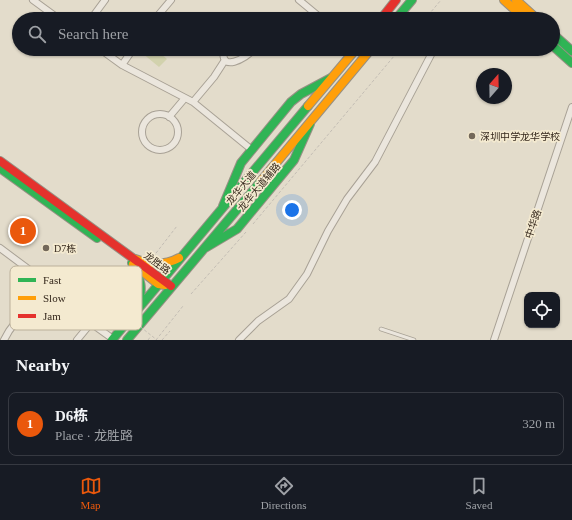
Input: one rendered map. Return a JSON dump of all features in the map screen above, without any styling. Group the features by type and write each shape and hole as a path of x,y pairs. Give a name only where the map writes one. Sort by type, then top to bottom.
{"main road":[{"path":"386,12 396,0"},
{"path":"402,12 412,0"},
{"path":"504,0 517,12"},
{"path":"519,1 530,12"},
{"path":"560,40 572,51"},
{"path":"560,52 572,63"},
{"name":"龙华大道","path":"142,304 350,56"},
{"name":"龙华大道","path":"142,322 364,56"},
{"name":"龙华大道辅路","path":"221,210 238,169 291,102 316,85 332,77"},
{"name":"龙华大道辅路","path":"200,252 237,229 294,160 313,117"},
{"name":"龙胜路","path":"0,161 140,266"},
{"name":"龙胜路","path":"0,168 134,261"},
{"path":"135,266 134,261 159,264 176,260 185,253"},
{"name":"龙胜路","path":"142,267 161,282 171,286"},
{"name":"龙华大道","path":"113,340 121,330"},
{"name":"龙华大道","path":"127,340 135,330"}],"street":[{"path":"33,0 49,12"},
{"path":"96,12 105,0"},
{"path":"161,12 171,0"},
{"path":"299,0 314,12"},
{"path":"110,56 122,65 194,102 252,150"},
{"path":"122,65 128,56"},
{"path":"223,56 225,60 231,62 240,60 247,56"},
{"path":"239,340 258,321 289,299 307,274 328,231 347,199 375,162 430,56"},
{"path":"194,102 214,77 225,60"},
{"path":"169,117 184,98"},
{"name":"中华路","path":"494,340 572,107"},
{"path":"156,114 163,114 169,117 177,128 177,135 174,142 170,146 163,149 150,147 145,142 142,135 142,128 145,122 156,114"},
{"path":"0,248 24,266"},
{"path":"4,340 10,330"},
{"path":"77,340 86,330"},
{"path":"99,330 113,340"}],"lane":[{"path":"381,329 414,340"}],"path":[{"path":"431,12 441,0"},
{"path":"253,224 394,56"},
{"path":"152,257 177,226"},
{"path":"191,294 246,232"},
{"path":"142,329 156,340 183,306"},
{"path":"162,340 170,331"},
{"path":"148,340 151,336"}],"green space":[{"path":"146,56 163,56 167,59 159,67"}],"traffic: fast":[{"path":"402,12 412,0"},
{"path":"560,40 572,51"},
{"path":"560,52 572,63"},
{"path":"223,206 241,163 291,102 301,94 331,78"},
{"path":"142,304 308,106"},
{"path":"205,248 237,229 294,160 310,124"},
{"path":"0,168 97,238"},
{"path":"142,322 261,181"},
{"path":"112,340 120,330"},
{"path":"127,340 135,330"}],"traffic: slow":[{"path":"504,0 517,12"},
{"path":"516,0 529,12"},
{"path":"308,106 350,56"},
{"path":"261,181 365,56"},
{"path":"135,259 157,264 173,261 179,258"},
{"path":"142,271 158,284 165,285"}],"traffic: jam":[{"path":"387,12 396,0"},
{"path":"0,161 171,286"}],"place":[{"name":"深圳中学龙华学校","path":"472,136"},
{"name":"D6栋","path":"23,231"},
{"name":"D7栋","path":"46,248"}]}
